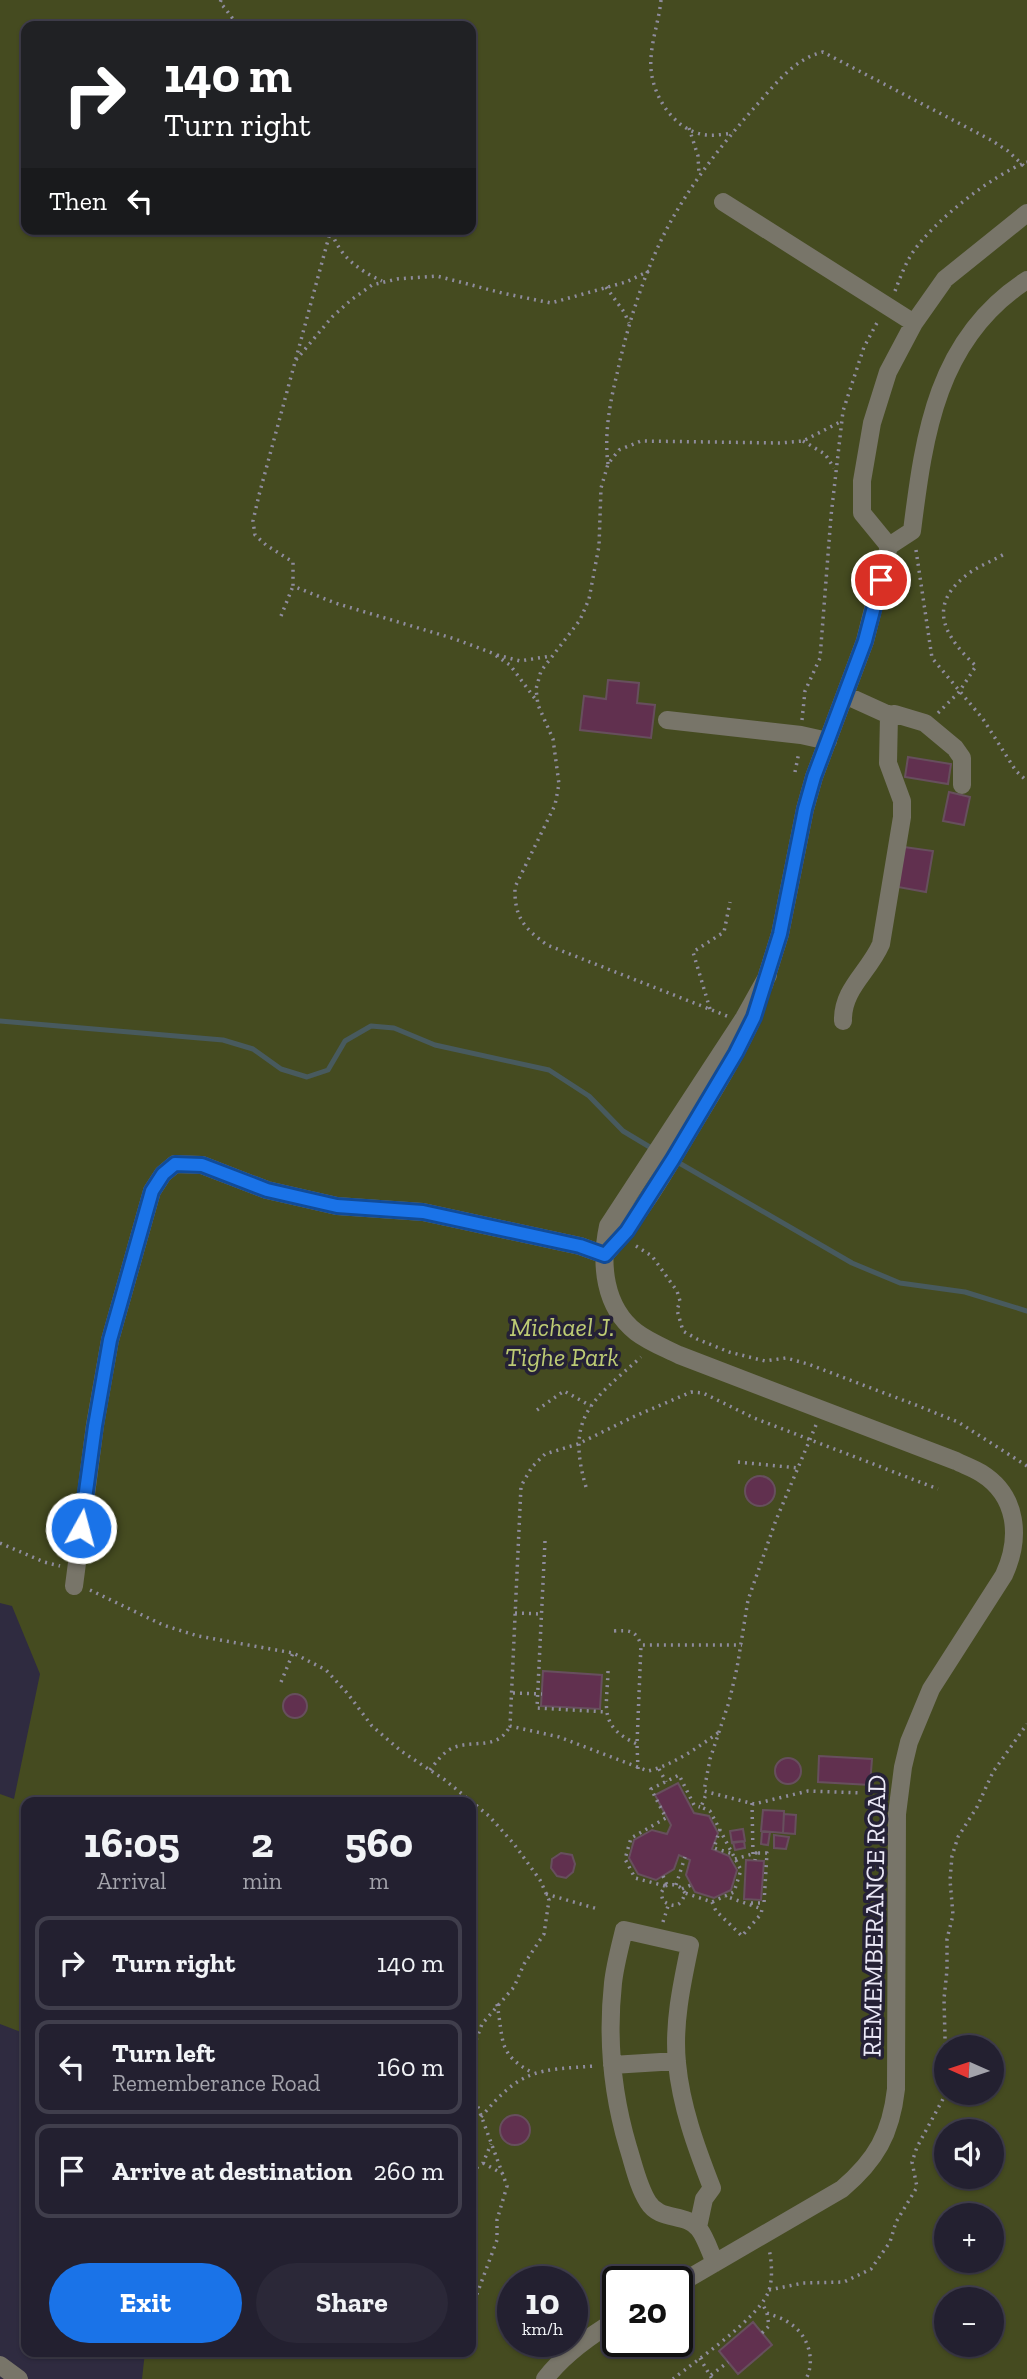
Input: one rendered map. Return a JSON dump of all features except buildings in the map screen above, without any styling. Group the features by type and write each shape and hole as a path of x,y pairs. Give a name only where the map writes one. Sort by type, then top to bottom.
{"street":[{"path":"723,202 914,323"},
{"path":"1027,213 945,279 914,323 888,372 872,423 862,481 862,513 889,545 912,531 922,453 936,399 954,360 994,306 1027,280"},
{"name":"REMEMBERANCE ROAD","path":"605,1255 622,1236 681,1145 736,1053 754,1017 780,934 805,809 865,641 889,545"},
{"path":"845,695 889,715 895,714 925,723 955,748 962,758 962,785"},
{"path":"844,1021 843,1007 850,990 874,959 881,944 902,817 902,801 888,763 889,715"},
{"path":"667,720 800,735 828,741"},
{"name":"REMEMBERANCE ROAD","path":"693,2276 842,2189 862,2172 878,2152 890,2125 896,2089 897,1814 903,1767 916,1723 930,1689 1004,1575 1015,1540 1011,1510 994,1484 981,1473 656,1344 634,1330 615,1308 609,1295 605,1255 608,1226 744,1018 768,975"},
{"path":"74,1586 95,1426 110,1340 152,1191 163,1174 175,1164 202,1165 267,1190 337,1206 423,1212 580,1246 605,1255"},
{"path":"698,2227 704,2199 712,2188 682,2095 677,2060 678,2013 690,1945 624,1930 613,1980 610,2020 611,2065 620,2119 638,2179 649,2204 668,2217 684,2219 698,2227 715,2263"},
{"path":"611,2065 677,2060"},
{"path":"545,2379 562,2360 602,2329"},
{"path":"0,2365 19,2379"}],"path":[{"path":"221,0 220,3 237,21"},
{"path":"661,0 650,61 654,86 663,106 689,128 705,135 733,133"},
{"path":"608,464 606,454 610,402 629,325 649,271 674,216 699,176 733,133 783,76 803,59 823,51 991,140 1025,163 1027,169"},
{"path":"689,128 698,156 699,176"},
{"path":"793,783 805,691 820,658 835,469 841,422 853,373 908,261 927,234 984,186 1011,168 1025,163"},
{"path":"281,616 293,586 293,562 255,535 253,521 330,235"},
{"path":"332,235 346,258 363,272 384,282"},
{"path":"295,362 332,317 372,285 416,276 437,276 551,303 626,282 649,271"},
{"path":"606,287 624,312 629,325"},
{"path":"744,1018 727,1016 547,945 527,930 514,902 515,887 555,805 559,784 553,739 538,702 536,689 541,671 580,620 589,599 599,545 601,488 608,464 619,450 640,440 780,443 803,441 841,422"},
{"path":"803,441 825,454 835,469"},
{"path":"912,531 919,561 932,658 983,719 1016,771 1027,781"},
{"path":"925,723 959,692 976,666 957,648 945,628 943,613 946,600 964,576 1006,553"},
{"path":"293,586 335,603 520,661 553,656"},
{"path":"492,653 510,665 538,702"},
{"path":"710,1009 693,952 724,932 730,902"},
{"path":"622,1236 652,1256 669,1278 680,1301 677,1310 683,1331 697,1339 729,1352 765,1361 786,1358 808,1364 921,1407 957,1422 1027,1466"},
{"path":"586,1487 578,1444 583,1419 596,1398 656,1344"},
{"path":"537,1410 564,1391 591,1406"},
{"path":"430,1770 453,1748 494,1742 505,1736 510,1726 521,1486 532,1467 545,1454 578,1444 691,1392 704,1394 754,1418 938,1489"},
{"path":"822,1410 760,1562 748,1600 742,1645 729,1702 704,1791 752,1803 808,1791 861,1793"},
{"path":"738,1462 798,1468"},
{"path":"545,1541 540,1694 537,1708 607,1712"},
{"path":"0,1542 44,1562 66,1568 74,1586 89,1590 163,1625 198,1636 293,1653 326,1670 372,1726 401,1751 465,1797"},
{"path":"515,1613 541,1614"},
{"path":"614,1631 638,1635 641,1645 638,1769"},
{"path":"641,1645 742,1645"},
{"path":"281,1682 293,1653"},
{"path":"608,1671 607,1712 610,1726 620,1736 637,1744"},
{"path":"512,1692 540,1694"},
{"path":"769,2290 803,2283 844,2282 871,2269 890,2242 896,2222 916,2187 912,2162 917,2147 940,2106 946,2076 944,1999 947,1939 953,1915 950,1880 952,1856 958,1837 977,1807 993,1772 1027,1724"},
{"path":"510,1726 559,1737 648,1771 659,1769 718,1734"},
{"path":"659,1769 666,1782"},
{"path":"712,1902 734,1892 741,1870 710,1811 694,1805 679,1775 651,1789 666,1818 631,1838 625,1859 635,1878 666,1886 676,1885 712,1902 716,1911 742,1936 764,1909 752,1902"},
{"path":"701,1807 707,1792"},
{"path":"752,1803 755,1860"},
{"path":"476,1806 489,1816 521,1853 540,1880 549,1900 544,1934 524,1964 514,1987 482,2024 476,2040"},
{"path":"720,1829 714,1848 734,1857 767,1853 764,1903 725,1896"},
{"path":"676,1885 685,1857"},
{"path":"663,1876 666,1886 662,1893 663,1901 668,1905 678,1906 683,1901 684,1891 691,1885"},
{"path":"737,1880 745,1880"},
{"path":"546,1894 598,1909"},
{"path":"662,1927 668,1905"},
{"path":"497,2004 506,2054 519,2066 533,2073"},
{"path":"481,2117 526,2075 549,2069 611,2065"},
{"path":"476,2102 507,2186 497,2220 497,2240 476,2297"},
{"path":"483,2163 492,2142"},
{"path":"476,2168 497,2157"},
{"path":"483,2163 503,2175"},
{"path":"673,2379 762,2303 769,2290 771,2260 765,2234"},
{"path":"762,2303 769,2326 762,2333"},
{"path":"767,2313 791,2323 804,2338 810,2354 811,2369 806,2379"},
{"path":"700,2358 712,2377 728,2362"}],"green space":[{"name":"Michael J. Tighe Park","path":"0,0 1027,0 1027,2379 142,2379 144,2357 476,2357 476,1797 21,1797 21,2032 0,2024 0,1794 14,1799 40,1674 12,1606 0,1603"}],"waterway":[{"path":"0,1021 223,1040 253,1049 281,1069 307,1077 328,1070 345,1041 371,1026 394,1028 435,1045 549,1070 589,1096 623,1131 653,1149"},
{"path":"674,1160 852,1263 900,1283 965,1292 1027,1311"}],"route":[{"path":"81,1528 110,1340 152,1191 163,1174 175,1164 202,1165 267,1190 337,1206 423,1212 580,1246 605,1255 627,1231 723,1076 754,1017 780,934 814,777 865,641 881,580"}]}
